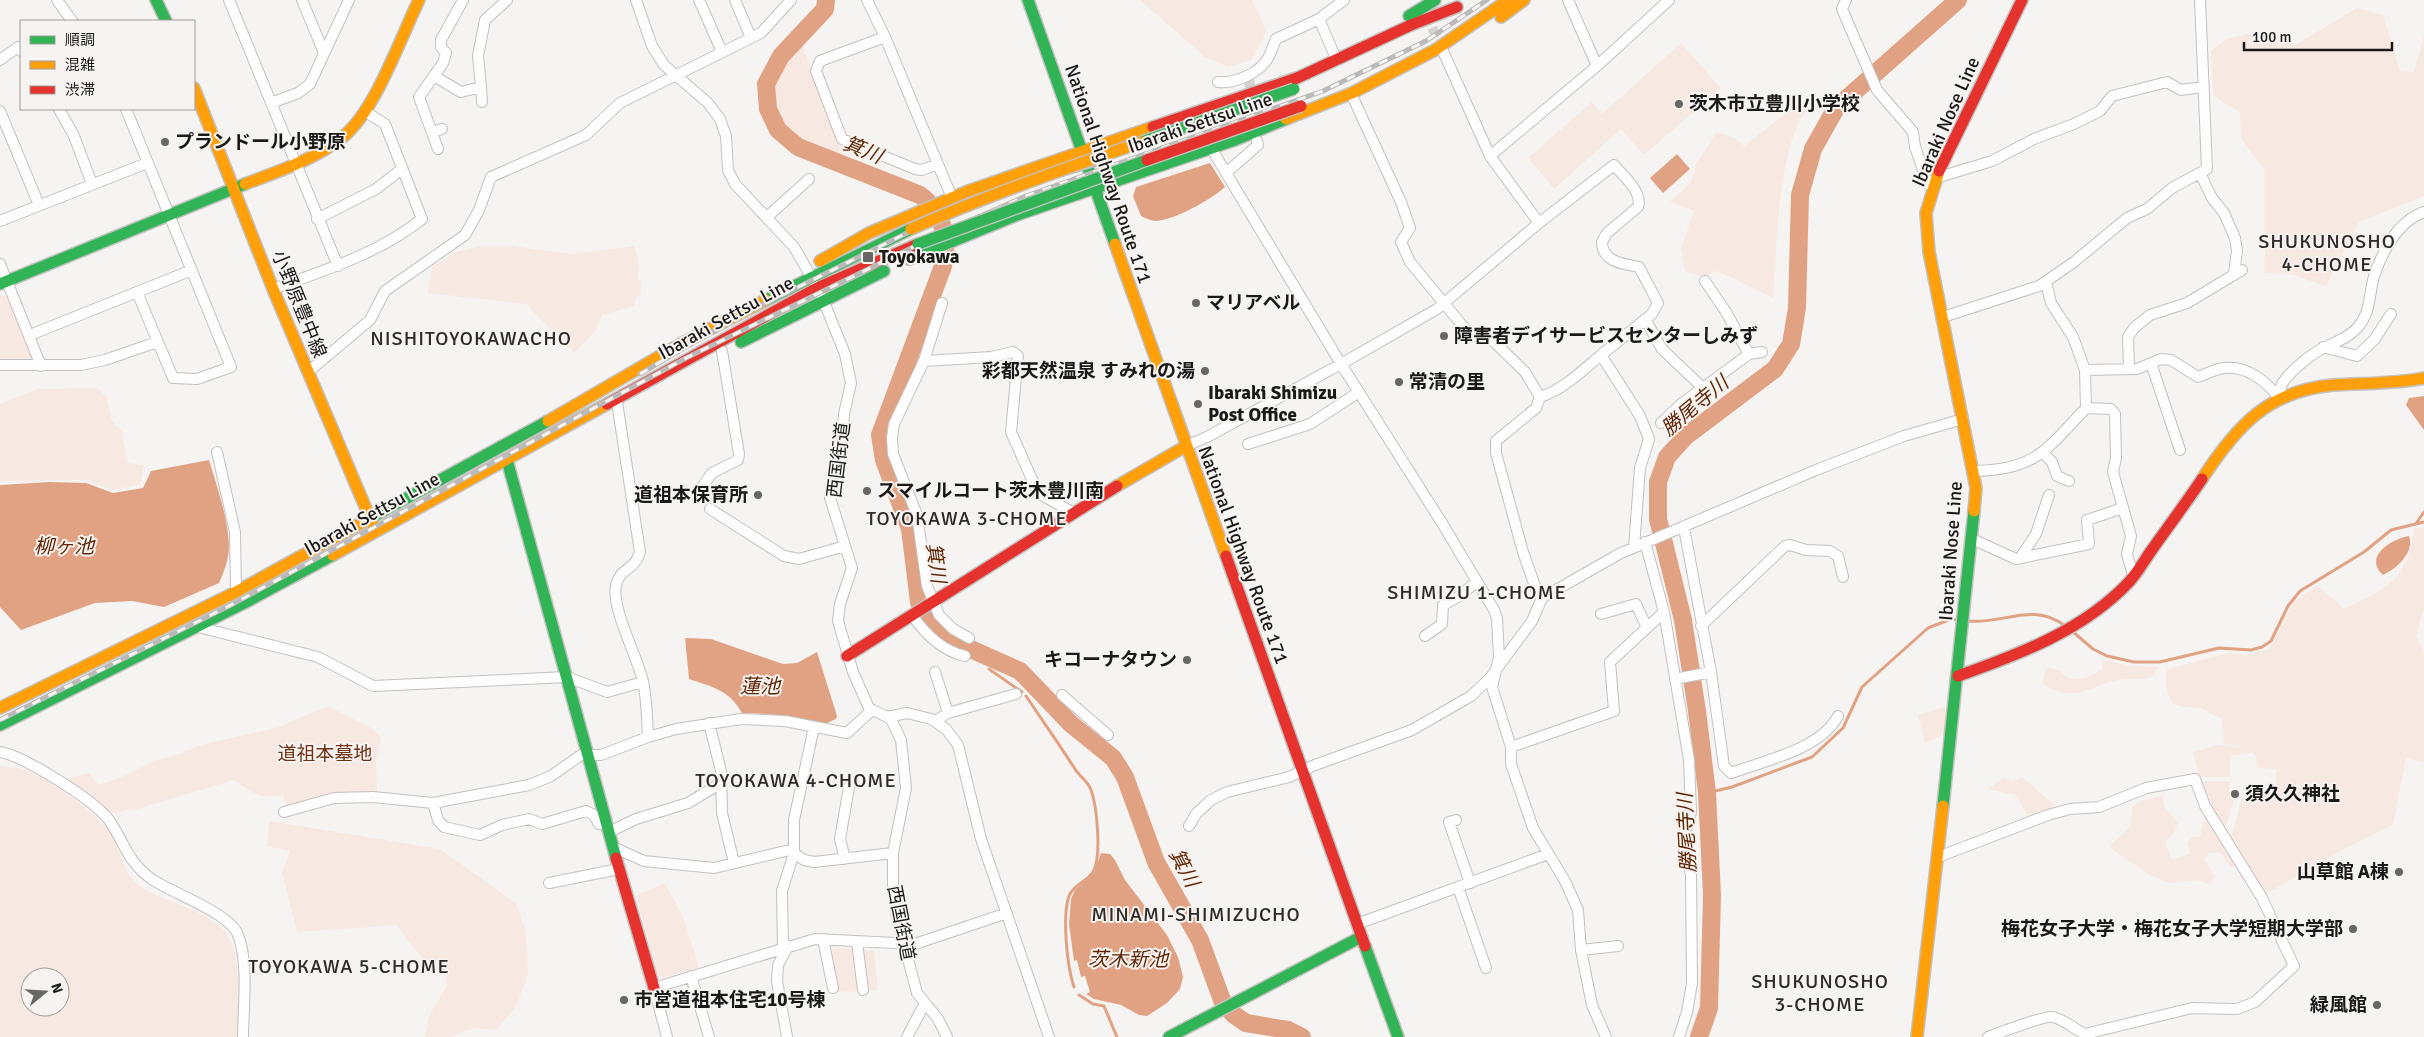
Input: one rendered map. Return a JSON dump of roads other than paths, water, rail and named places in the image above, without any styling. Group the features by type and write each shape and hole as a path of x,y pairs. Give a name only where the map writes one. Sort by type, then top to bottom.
{"main road":[{"path":"156,0 166,20"},
{"path":"4,283 233,188 296,164 340,141 355,128 366,112 419,0"},
{"name":"National Highway Route 171","path":"1028,0 1398,1037"},
{"path":"1221,105 1224,100 1245,90 1334,54 1380,32 1434,0"},
{"name":"Ibaraki Settsu Line","path":"0,708 74,674 236,592 552,419 679,345 809,273 1011,187 1294,89 1361,61 1419,30 1468,0"},
{"name":"Ibaraki Settsu Line","path":"0,725 198,627 590,415 662,373 818,288 918,244 1028,202 1301,106 1404,56 1495,0"},
{"path":"590,415 825,302 928,250 1094,187 1235,140 1352,93 1435,50 1508,0"},
{"path":"1235,140 1291,126 1354,100 1443,51 1524,0"},
{"name":"Ibaraki Nose Line","path":"1918,1037 1964,621 1976,488 1929,252 1926,212 1934,182 2022,0"},
{"path":"809,273 868,233 916,212 1025,169 1221,105 1306,74 1426,17 1457,7"},
{"name":"小野原豊中線","path":"195,91 273,289 375,532"},
{"path":"1958,676 2012,657 2068,630 2130,581 2239,428 2280,399 2303,390 2338,385 2411,382 2424,378"},
{"path":"847,656 1168,454 1186,446"},
{"path":"507,460 619,869 654,988"},
{"path":"1169,1037 1362,937"}],"street":[{"path":"57,0 71,20"},
{"path":"229,0 338,266"},
{"path":"302,0 324,53"},
{"path":"271,103 298,93 310,84 349,0"},
{"path":"438,149 437,131 419,97 434,76 446,53 441,46 442,40 463,0"},
{"path":"482,102 478,56 485,20 507,0 514,8"},
{"name":"西国街道","path":"636,0 652,46 664,65 708,103 720,119 726,136 728,170 735,184 794,247 825,302 845,354 851,383 844,414 841,466 830,498 852,568 840,604 838,618 847,656 871,711"},
{"path":"699,0 722,52"},
{"path":"735,0 751,38"},
{"path":"308,372 370,320 385,291 465,235 479,210 491,177 586,134 620,103 760,33 791,0"},
{"path":"867,0 885,37 938,164 948,200"},
{"path":"1218,82 1227,83 1248,77 1267,60 1276,40 1319,19 1344,0"},
{"path":"1568,0 1597,66"},
{"path":"1490,156 1597,66 1669,0"},
{"path":"1846,0 1842,9 1864,63 1877,90 1913,132 1915,147 1928,184 1992,161 2034,139 2082,120 2100,111 2112,96 2167,82 2181,90 2204,87"},
{"path":"1943,318 2039,286 2074,262 2126,218 2147,209 2172,188 2207,169 2200,0"},
{"path":"1319,19 1334,54"},
{"path":"885,37 820,61 816,70 842,139 915,169 922,170 938,164"},
{"path":"0,60 18,47 20,50"},
{"path":"1443,51 1490,156 1539,223"},
{"path":"434,76 461,92 481,87"},
{"path":"1354,100 1389,180 1401,202 1410,228 1401,242 1410,262 1471,336 1488,336 1525,372 1540,397"},
{"path":"0,110 38,205"},
{"path":"60,110 74,136 92,184"},
{"path":"126,110 230,367 196,379 173,378 137,292"},
{"path":"273,289 338,266 396,238 422,219 384,124 366,112"},
{"path":"1227,172 1258,145 1257,141"},
{"path":"1212,148 1341,364 1477,581 1497,618 1499,657 1492,688 1511,746 1511,764 1533,828 1565,881 1578,910 1581,950 1592,1005 1606,1037"},
{"path":"0,221 147,163"},
{"path":"1186,446 1207,437 1417,321 1469,284 1539,223 1614,165 1638,194 1640,202 1638,207 1607,233 1602,242 1602,247 1613,262 1639,267 1658,303 1652,314 1601,355 1548,395 1540,397"},
{"path":"318,219 376,188 402,170"},
{"path":"2129,369 2128,337 2134,328 2150,315 2187,303 2238,272 2235,238 2224,213 2212,198 2200,173"},
{"path":"767,217 808,179"},
{"path":"2280,399 2281,385 2292,372 2323,347 2340,341 2358,328 2367,314 2374,277 2384,253 2400,226 2424,212"},
{"path":"0,264 4,283 30,335 42,366"},
{"path":"30,335 192,270"},
{"path":"1705,281 1726,312 1749,354"},
{"path":"2046,282 2051,303 2073,337 2085,370 2084,395 2086,408"},
{"path":"942,303 924,361 894,424 892,438 894,454 917,514 927,586 932,603 939,615 953,629 969,638"},
{"path":"2323,347 2357,356 2374,340 2391,314"},
{"path":"1645,319 1662,349 1703,388"},
{"path":"0,365 81,365 105,360 157,342"},
{"path":"702,487 712,473 738,460 739,454 722,351"},
{"path":"924,361 992,357 1013,352 1018,356 1011,432 1038,493 1074,513"},
{"path":"1661,423 1703,388 1749,354 1762,352"},
{"path":"1601,355 1640,416 1649,439 1640,468 1634,548"},
{"path":"2085,370 2138,368 2161,359 2171,360 2198,376 2224,368 2244,370 2267,382 2280,399"},
{"path":"2151,363 2180,450"},
{"path":"1248,444 1310,424 1359,392"},
{"path":"1540,397 1536,408 1496,441 1496,453 1523,552 1536,589 1542,598"},
{"path":"617,402 640,552 636,563 621,574 616,588 620,613 643,682 648,736"},
{"path":"1974,471 2000,471 2033,460 2043,453 2086,408 2111,409 2115,414 2116,458 2113,472 2131,536 2127,554 2133,575"},
{"path":"1189,826 1196,814 1211,800 1227,792 1289,777 1412,730 1471,696 1496,670 1532,621 1542,598 1595,567 1645,542 1684,528 1877,446 1963,419"},
{"path":"217,452 235,532 236,592"},
{"path":"2043,453 2052,462 2057,476 2069,481"},
{"path":"2020,558 2036,534 2048,496"},
{"path":"1972,539 2011,557 2020,558 2088,544 2087,520 2123,508"},
{"path":"710,510 784,556 800,559 845,546"},
{"path":"1684,528 1711,672 1724,766 1731,773 1804,747 1833,725 1838,716"},
{"path":"1645,542 1664,612 1689,760 1691,812 1683,838 1691,875 1692,983 1687,1012 1678,1037"},
{"path":"1701,626 1785,546 1790,545 1806,550 1830,552 1838,556 1843,578"},
{"path":"1425,636 1442,624 1443,605 1460,596 1477,581"},
{"path":"1601,614 1636,604 1647,628"},
{"path":"1511,746 1614,711 1610,662 1664,612"},
{"path":"914,614 933,639 949,650 965,656"},
{"path":"198,627 318,657 372,686 567,677 607,692 643,682"},
{"path":"935,672 948,713"},
{"path":"1675,679 1711,672"},
{"path":"935,721 948,713 1016,694"},
{"path":"1062,695 1108,735"},
{"path":"284,812 334,798 373,797 433,802 529,785 551,776 581,755 602,755 648,736 676,728 741,718 785,721 847,732 871,711 887,717 907,713 935,721 946,729 960,747 980,834 1049,1037"},
{"name":"西国街道","path":"887,717 896,726 901,740 906,779 905,798 893,853 892,884 896,914 918,993 938,1019 947,1037"},
{"path":"709,723 721,771 722,813 734,863"},
{"path":"787,1037 777,981 778,965 786,947 782,891 794,851 794,820 814,727"},
{"path":"0,752 11,754 28,763 92,803 108,819 126,853 138,867 152,879 202,905 228,922 238,933 243,959 243,1037"},
{"path":"1938,857 2070,808 2098,807 2146,788 2195,779 2205,806 2262,898 2294,966 2255,1002 2237,1009 2192,1008 2085,1034 2072,1028 2062,1020 2050,1016 1988,1037"},
{"path":"433,802 438,820 444,827 480,835 502,825 529,819 542,824 586,811 594,814 599,824 608,828 688,802 721,783"},
{"path":"845,859 840,839 849,787"},
{"path":"1456,820 1449,822 1470,882"},
{"path":"613,847 644,861 714,868 794,851"},
{"path":"794,851 804,860 814,862 893,853"},
{"path":"1357,924 1548,854"},
{"path":"549,883 619,869"},
{"path":"1458,887 1486,968"},
{"path":"667,1037 654,988 815,939 904,945 915,944 1007,913"},
{"path":"823,939 833,988"},
{"path":"858,942 862,990"},
{"path":"1581,950 1618,946"},
{"path":"691,976 709,1037"},
{"path":"907,1037 925,1003"}],"water":[{"path":"1677,154 1690,169 1663,193 1650,178"},
{"path":"1210,163 1225,187 1219,192 1202,203 1164,220 1156,221 1141,216 1133,196 1136,187"},
{"path":"2424,396 2424,430 2406,405 2409,398"},
{"name":"柳ヶ池","path":"209,460 222,502 229,546 228,556 219,583 164,607 132,601 95,603 21,630 0,607 0,485 49,482 86,483 113,493 143,488 151,471"},
{"path":"2409,536 2409,548 2403,560 2399,565 2383,575 2376,562 2382,550 2395,541"},
{"name":"蓮池","path":"685,638 711,639 783,664 797,663 817,652 837,716 836,719 825,724 770,714 742,713 732,699 720,690 689,679"},
{"name":"茨木新池","path":"1101,853 1110,854 1115,860 1125,880 1167,935 1178,957 1183,977 1180,989 1167,1003 1147,1016 1139,1015 1121,1005 1094,999 1086,994 1090,992 1085,976 1081,977 1077,960 1074,961 1069,924 1071,899 1075,890 1094,873"}],"waterway":[{"name":"箕川","path":"826,0 825,9 781,56 766,84 768,109 778,130 798,147 920,195 935,210 943,227 945,237 943,266 880,435 884,460 910,529 919,602 927,616 945,634 964,646 1020,671 1071,724 1113,758 1125,777 1156,862 1200,940 1222,1000 1233,1014 1246,1023 1288,1030 1302,1037"},
{"name":"勝尾寺川","path":"1699,1037 1709,1008 1712,895 1707,793 1683,620 1658,519 1658,482 1667,457 1686,436 1775,369 1791,344 1797,308 1800,195 1813,149 1836,108 1958,0"},
{"path":"2417,522 2424,512"},
{"path":"2072,631 2093,649 2107,656 2134,662 2160,662 2219,648 2251,650 2262,647 2271,641 2288,606 2300,591 2364,552 2391,530 2424,522"},
{"path":"1968,621 1993,620 2029,614 2041,615 2065,626"},
{"path":"1707,793 1732,787 1812,757 1843,728 1862,687 1928,628 1951,619 1959,620"},
{"name":"箕川","path":"985,661 987,656"},
{"path":"989,669 1022,692"},
{"path":"1026,696 1077,772 1090,787 1095,807 1098,831 1096,865 1093,872 1071,892 1067,905 1066,942 1074,987"},
{"path":"1079,995 1093,1004 1104,1006 1117,1037"}],"tunnel":[{"path":"1426,14 1442,49"},
{"path":"1249,80 1255,126"}],"railway":[{"path":"0,720 231,605 686,358 940,234 1026,196 1323,91 1426,41 1487,0"},
{"path":"640,374 734,319 933,220 1023,186 1100,163"}],"place":[{"name":"茨木市立豊川小学校","path":"1679,104"},
{"name":"プランドール小野原","path":"165,142"},
{"name":"Toyokawa","path":"868,257"},
{"name":"マリアベル","path":"1196,303"},
{"name":"障害者デイサービスセンターしみず","path":"1444,336"},
{"name":"彩都天然温泉 すみれの湯","path":"1205,371"},
{"name":"常清の里","path":"1399,382"},
{"name":"Ibaraki Shimizu Post Office","path":"1198,404"},
{"name":"スマイルコート茨木豊川南","path":"867,491"},
{"name":"道祖本保育所","path":"758,495"},
{"name":"キコーナタウン","path":"1187,660"},
{"name":"須久久神社","path":"2235,794"},
{"name":"山草館 A棟","path":"2399,872"},
{"name":"梅花女子大学・梅花女子大学短期大学部","path":"2353,929"},
{"name":"市営道祖本住宅10号棟","path":"624,1000"},
{"name":"緑風館","path":"2377,1005"}],"district":[{"name":"SHUKUNOSHO 4-CHOME","path":"2327,252"},
{"name":"NISHITOYOKAWACHO","path":"471,338"},
{"name":"TOYOKAWA 3-CHOME","path":"967,518"},
{"name":"SHIMIZU 1-CHOME","path":"1477,592"},
{"name":"TOYOKAWA 4-CHOME","path":"796,780"},
{"name":"MINAMI-SHIMIZUCHO","path":"1196,914"},
{"name":"TOYOKAWA 5-CHOME","path":"349,966"},
{"name":"SHUKUNOSHO 3-CHOME","path":"1820,992"}],"park label":[{"name":"道祖本墓地","path":"325,754"}]}
